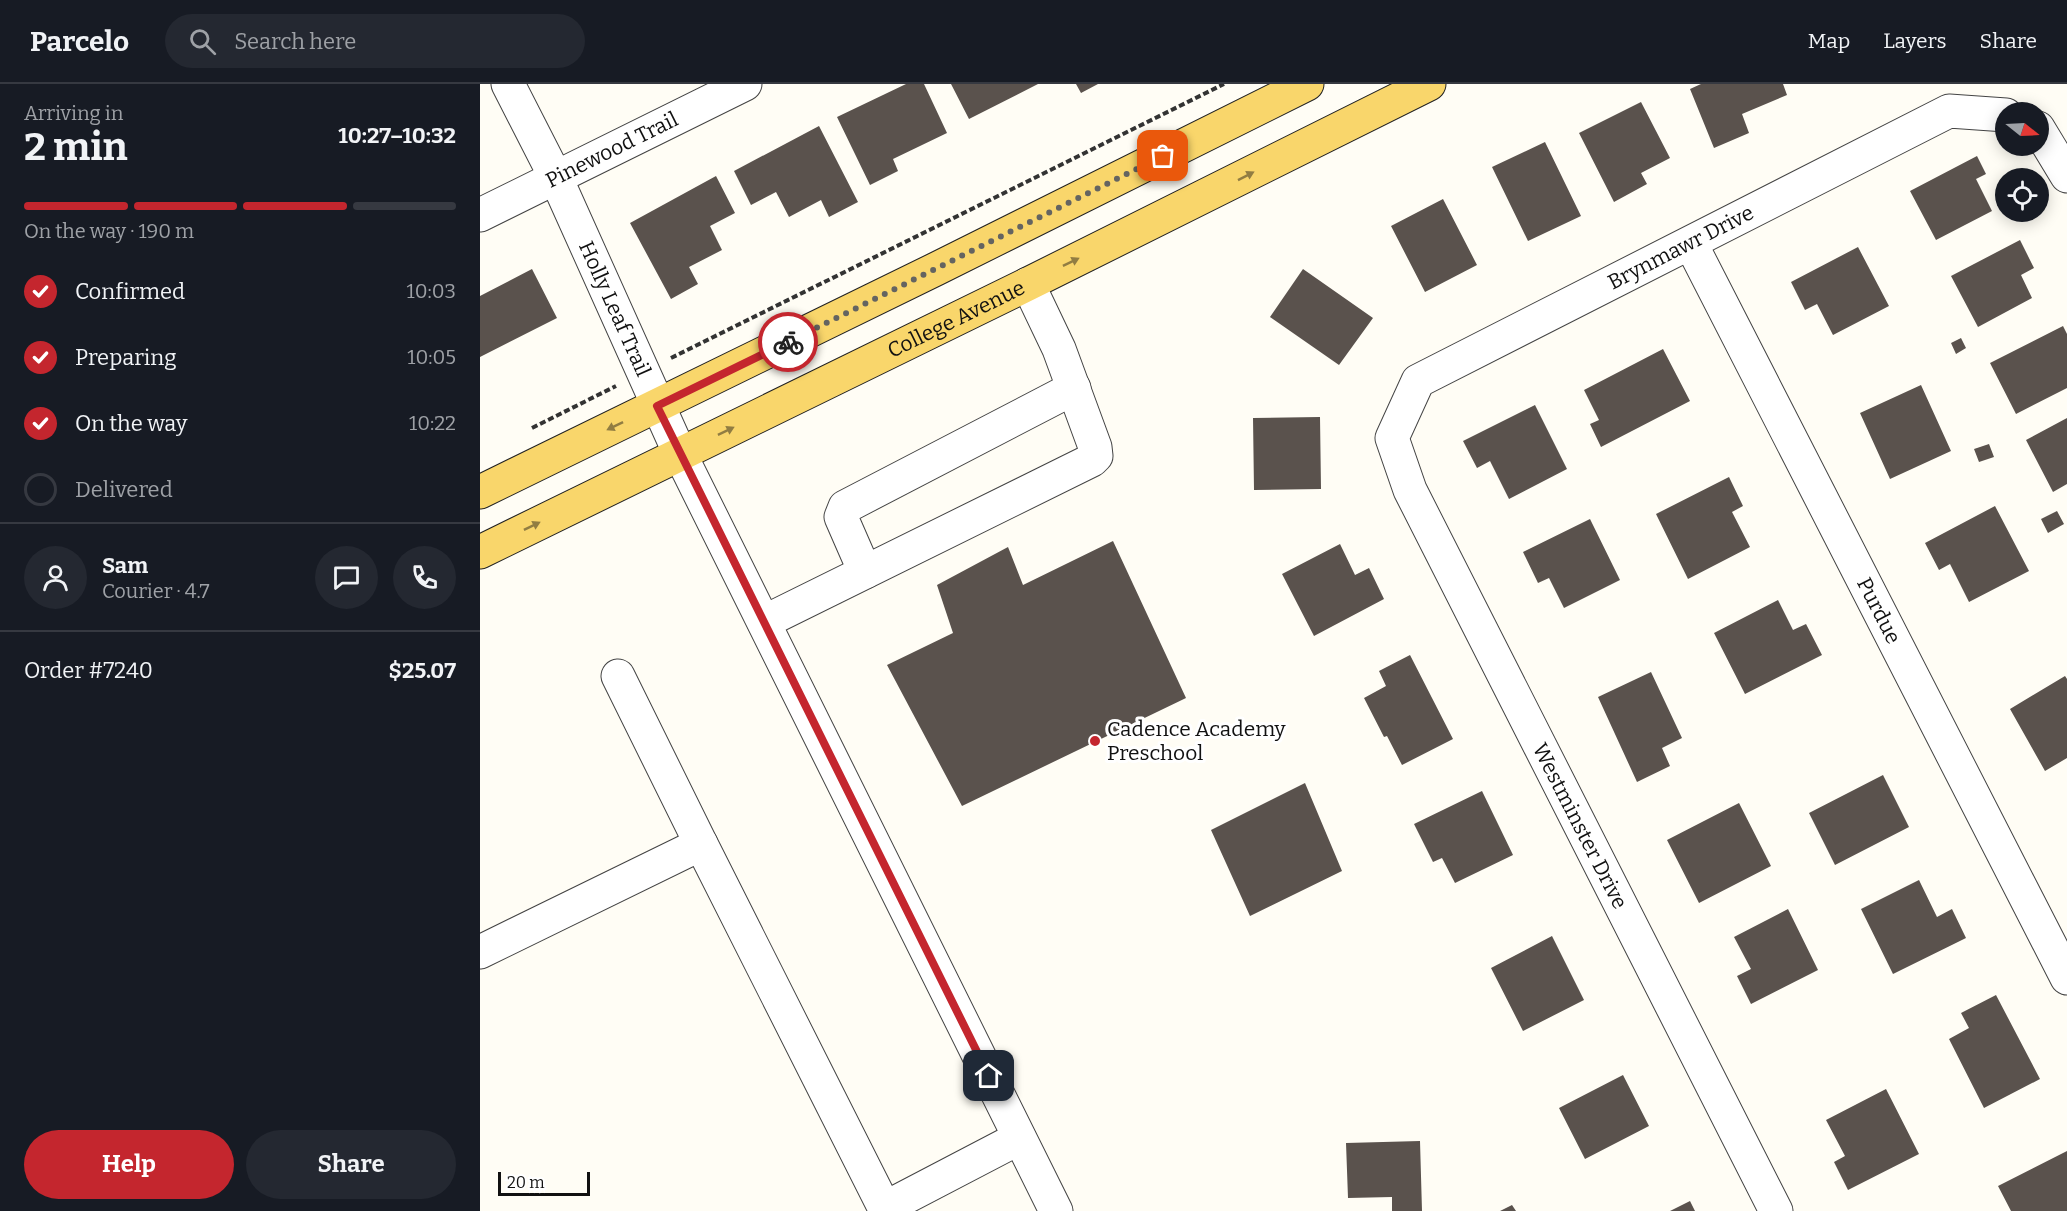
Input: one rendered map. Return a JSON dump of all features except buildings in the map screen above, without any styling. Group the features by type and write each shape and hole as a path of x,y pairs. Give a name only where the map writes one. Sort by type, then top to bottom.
{"main road":[{"path":"480,492 1307,84"},
{"name":"College Avenue","path":"480,552 1028,284 1429,84"}],"street":[{"name":"Holly Leaf Trail","path":"508,84 556,178 680,454 1056,1211"},
{"name":"Pinewood Trail","path":"480,215 745,84"},
{"name":"Brynmawr Drive","path":"1392,438 1418,381 1949,111 1995,115"},
{"path":"2049,146 2067,176"},
{"name":"Purdue","path":"1691,244 2067,978"},
{"path":"764,622 1096,456 1095,447 1059,349 1028,284"},
{"path":"865,572 841,517 845,507 1074,388"},
{"name":"Westminster Drive","path":"1392,438 1410,490 1776,1211"},
{"path":"618,676 885,1210 1019,1138"},
{"path":"480,952 701,844"}],"path":[{"path":"531,428 1224,84"}],"way so far":[{"path":"788,342 1163,156"}],"place":[{"name":"Cadence Academy Preschool","path":"1095,741"}],"route":[{"path":"788,342 657,406 989,1076"}]}
